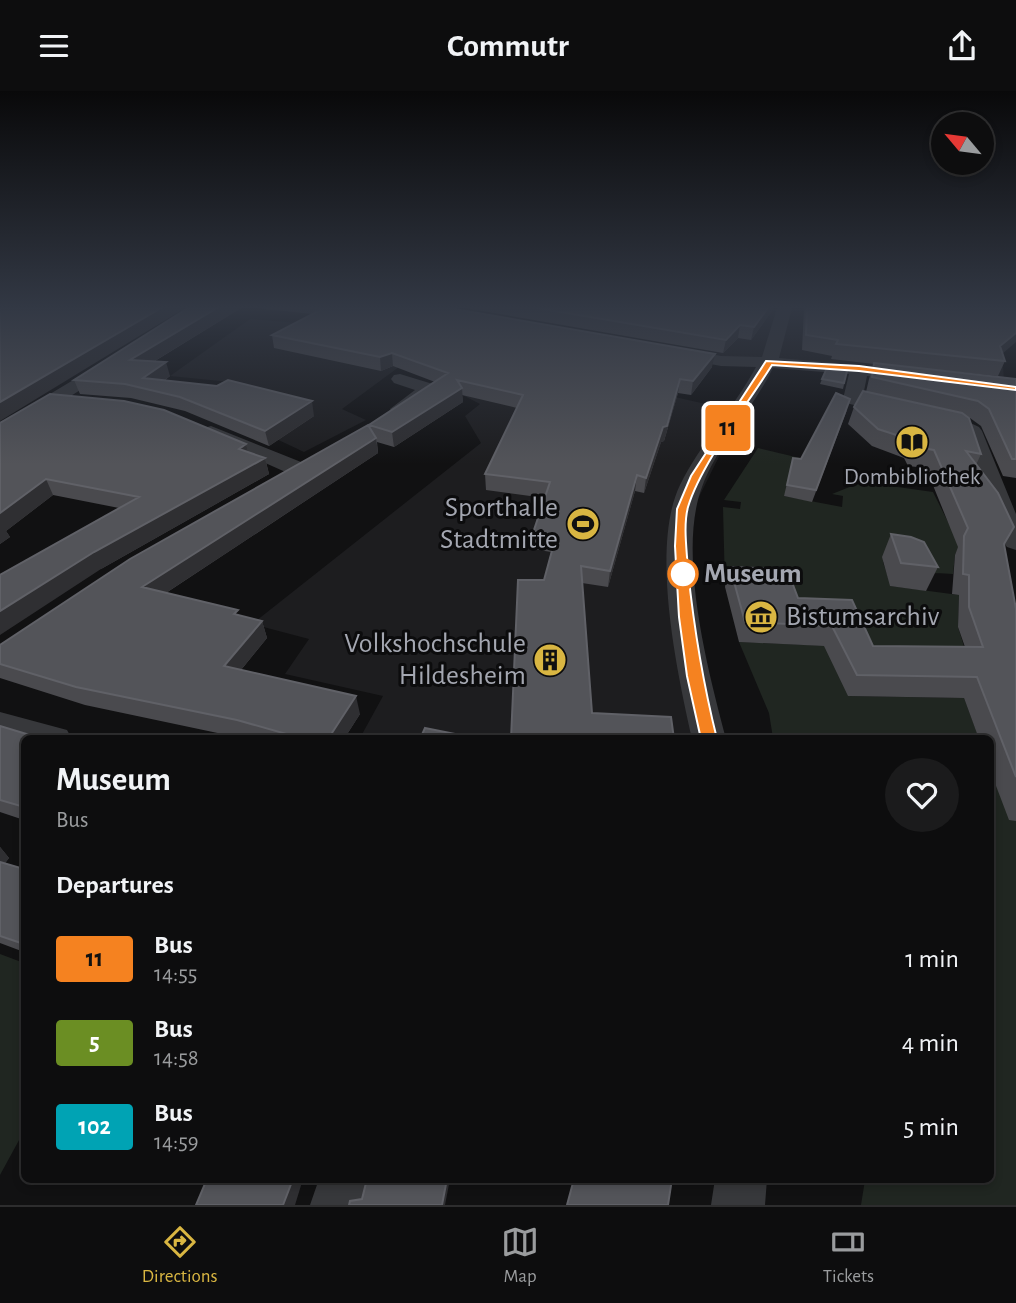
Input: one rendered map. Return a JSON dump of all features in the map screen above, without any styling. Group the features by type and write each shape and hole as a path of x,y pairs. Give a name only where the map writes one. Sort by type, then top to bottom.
{"street":[{"path":"0,433 115,360"},
{"path":"715,360 859,369 932,377"},
{"path":"708,735 694,676 686,617 680,546 682,509 696,476 770,360"},
{"path":"859,369 853,399 919,414"},
{"path":"378,423 429,389 400,379"},
{"path":"50,400 83,403"},
{"path":"943,419 962,424 972,431 989,480 1016,542"},
{"path":"189,423 309,463 275,482"},
{"path":"0,725 39,735"},
{"path":"337,1205 344,1183"},
{"path":"738,1205 741,1183"}],"shaded area":[{"path":"192,360 408,360 342,409 366,420 304,452 204,405 230,382 170,376"},
{"path":"721,360 993,360 1003,364 1004,382"},
{"path":"443,385 622,385 741,412 697,501 688,546 692,617 715,735 362,735 383,696 285,674 309,639 252,624 481,443 465,416 480,404"},
{"path":"758,448 804,459 784,496 842,507 843,496 832,494 862,482 933,492 950,526 965,532 955,555 953,574 919,571 893,559 883,562 891,586 959,595 958,627 971,669 848,696 964,698 978,735 773,735 769,713 739,642 854,647 791,618 781,589 725,587 723,507 740,509 741,502 724,500"},
{"path":"994,776 1016,821 1016,1205 861,1205 865,1183 994,1183"},
{"path":"0,954 21,962 21,1136 0,1175"}],"building":[{"path":"0,360 72,360 0,402"},
{"path":"106,360 166,362 143,378 217,386 228,380 312,401 265,431 180,397 125,384 74,380"},
{"path":"412,360 710,360 693,381 680,379 667,426 663,427 646,478 637,475 610,571 581,566 592,713 671,717 673,735 511,735 518,580 544,580 556,536 533,533 550,482 485,474 523,395 457,380 462,388 392,432 369,425 448,373"},
{"path":"874,363 1016,379 1016,459 1012,459 989,409 978,401 872,377"},
{"path":"826,370 847,371 844,383 822,379"},
{"path":"863,391 962,413 969,418 981,454 966,451 998,493 1014,527 1004,544 1016,609 1016,777 977,677 857,675 832,626 745,622 730,567 787,569 798,598 852,600 873,646 983,647 969,607 969,575 963,574 964,536 968,528 934,450 916,447 912,440 878,429 854,407"},
{"path":"836,393 850,399 816,490 787,485 793,458 801,459"},
{"path":"50,394 124,401 164,410 246,444 239,449 265,458 94,552 0,611 0,575 139,497 46,479 0,513 0,423"},
{"path":"368,425 376,438 142,587 238,610 234,614 262,621 224,666 356,696 331,735 290,735 237,720 76,687 0,664 0,645 130,559"},
{"path":"891,534 924,542 938,567 901,563"},
{"path":"0,726 30,735 21,735 21,806 0,800"},
{"path":"425,728 460,735 422,735"},
{"path":"0,862 21,868 21,943 0,936"},
{"path":"205,1183 291,1183 283,1205 196,1205"},
{"path":"366,1183 446,1183 442,1205 349,1205 350,1201 362,1199"},
{"path":"573,1183 671,1183 668,1205 567,1205"}],"bus line":[{"name":"11","path":"708,735 694,676 686,617 680,546 682,509 696,476 769,363 859,369 1016,387"}],"place":[{"name":"Dombibliothek","path":"912,442"},
{"name":"Sporthalle Stadtmitte","path":"583,524"},
{"name":"Museum","path":"683,574"},
{"name":"Bistumsarchiv","path":"761,617"},
{"name":"Volkshochschule Hildesheim","path":"550,660"}]}
